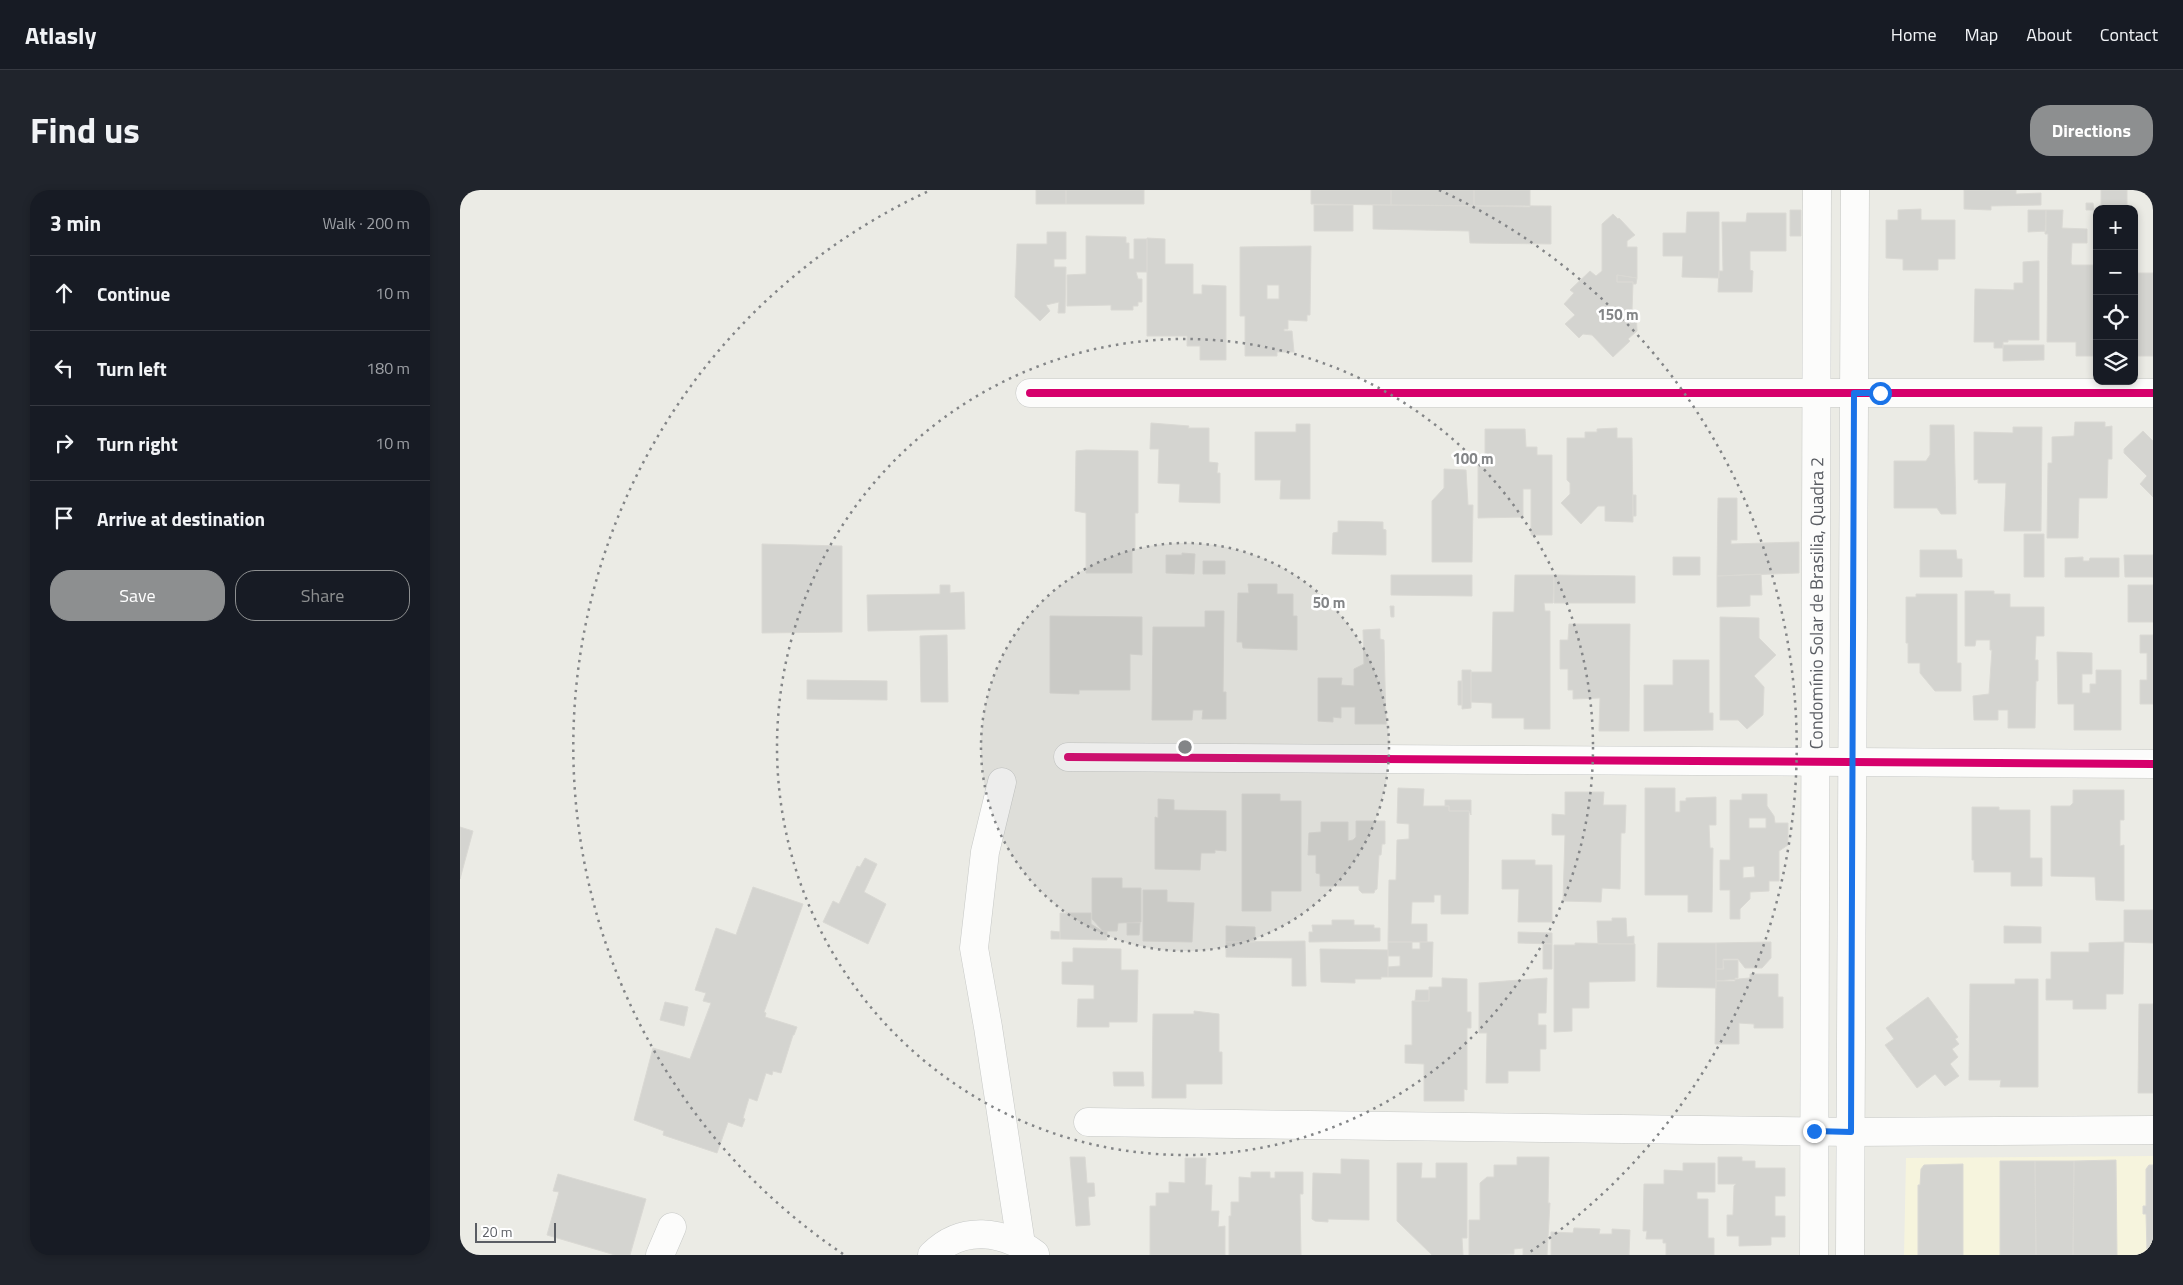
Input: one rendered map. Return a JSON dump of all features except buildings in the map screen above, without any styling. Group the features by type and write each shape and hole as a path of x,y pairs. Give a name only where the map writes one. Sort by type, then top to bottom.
{"street":[{"name":"Condomínio Solar de Brasilia, Quadra 2","path":"1814,1255 1817,190"},
{"name":"Condomínio Solar de Brasilia, Quadra 2","path":"1850,1255 1855,190"},
{"path":"1030,393 2153,393"},
{"path":"1068,757 2153,764"},
{"path":"1002,782 985,852 974,948 1028,1250"},
{"path":"1088,1122 1851,1132 2153,1130"},
{"path":"660,1255 672,1227"},
{"path":"932,1255 944,1244 959,1237 982,1234 1006,1238 1028,1250"}],"shaded area":[{"path":"2153,1156 2153,1255 1904,1255 1906,1158"}],"cycle path":[{"path":"1030,393 2153,393"},
{"path":"1068,757 2153,764"}],"route":[{"path":"1814,1131 1851,1132 1854,393 1880,393"}]}
